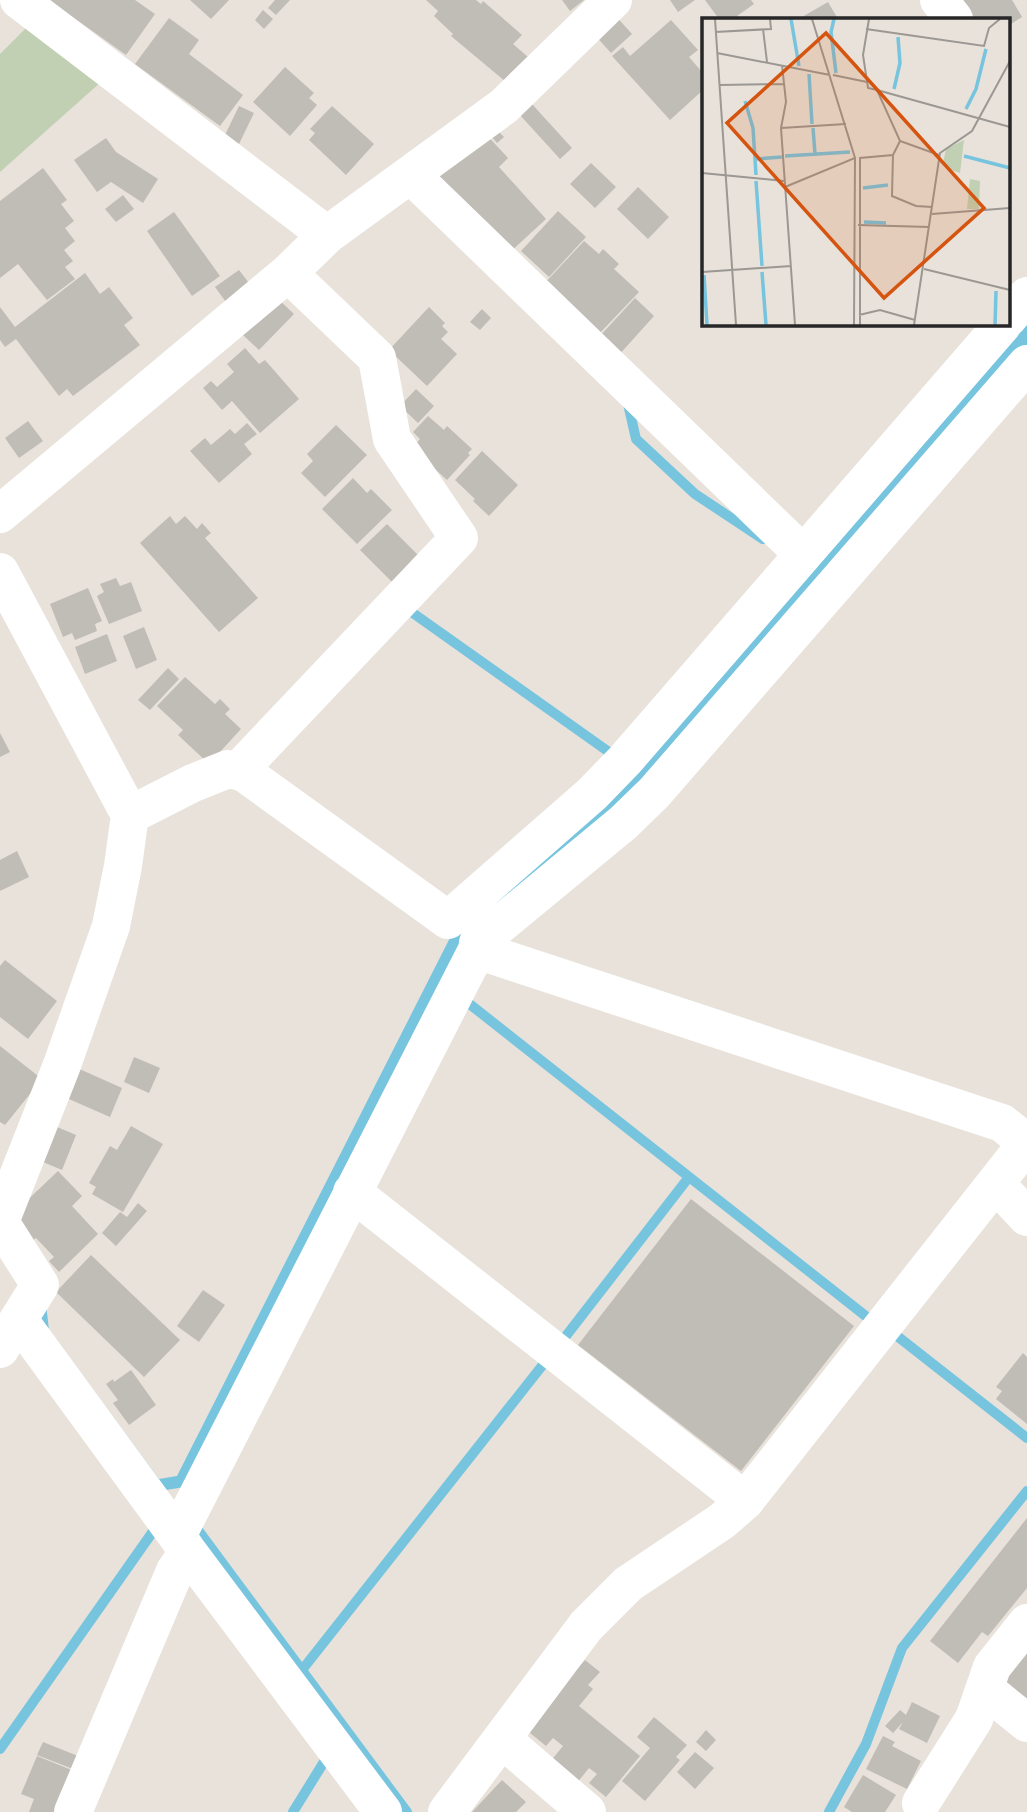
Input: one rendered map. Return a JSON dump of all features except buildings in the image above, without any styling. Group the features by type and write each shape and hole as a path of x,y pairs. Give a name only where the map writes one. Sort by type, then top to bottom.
{"street":[{"path":"19,0 327,235"},
{"path":"0,514 288,273 327,235 504,106 613,0"},
{"path":"939,0 953,18"},
{"path":"411,175 803,554"},
{"path":"238,771 459,538 392,439 377,358 288,273"},
{"path":"1010,316 1027,296"},
{"path":"73,1812 175,1571 183,1544 352,1192 466,935 601,786 1001,326"},
{"path":"466,935 623,823 654,793 1027,364"},
{"path":"0,572 130,815 111,926 62,1066 0,1222 40,1285 10,1335 183,1544 383,1812"},
{"path":"130,815 228,769 238,771 466,935 1002,1123 1027,1143 745,1500 722,1521 628,1584 586,1626 447,1812"},
{"path":"996,1184 1027,1217"},
{"path":"352,1192 745,1500"},
{"path":"921,1803 974,1719 992,1667 1027,1623"},
{"path":"985,1689 1027,1723"},
{"path":"503,1740 587,1812"}],"green space":[{"path":"32,22 102,81 0,172 0,54"}],"water":[{"path":"1027,310 1027,347 618,815 477,929 185,1487 153,1492 35,1313 46,1304 49,1330 159,1479 177,1476 458,922"}],"waterway":[{"path":"628,404 636,439 695,494 763,539"},
{"path":"410,611 616,757"},
{"path":"467,1002 872,1321"},
{"path":"559,1345 689,1177"},
{"path":"892,1332 1027,1438"},
{"path":"302,1670 549,1357"},
{"path":"829,1812 866,1744 902,1648 1027,1491"},
{"path":"195,1526 407,1812"},
{"path":"0,1749 154,1530"},
{"path":"293,1812 327,1757"}]}
